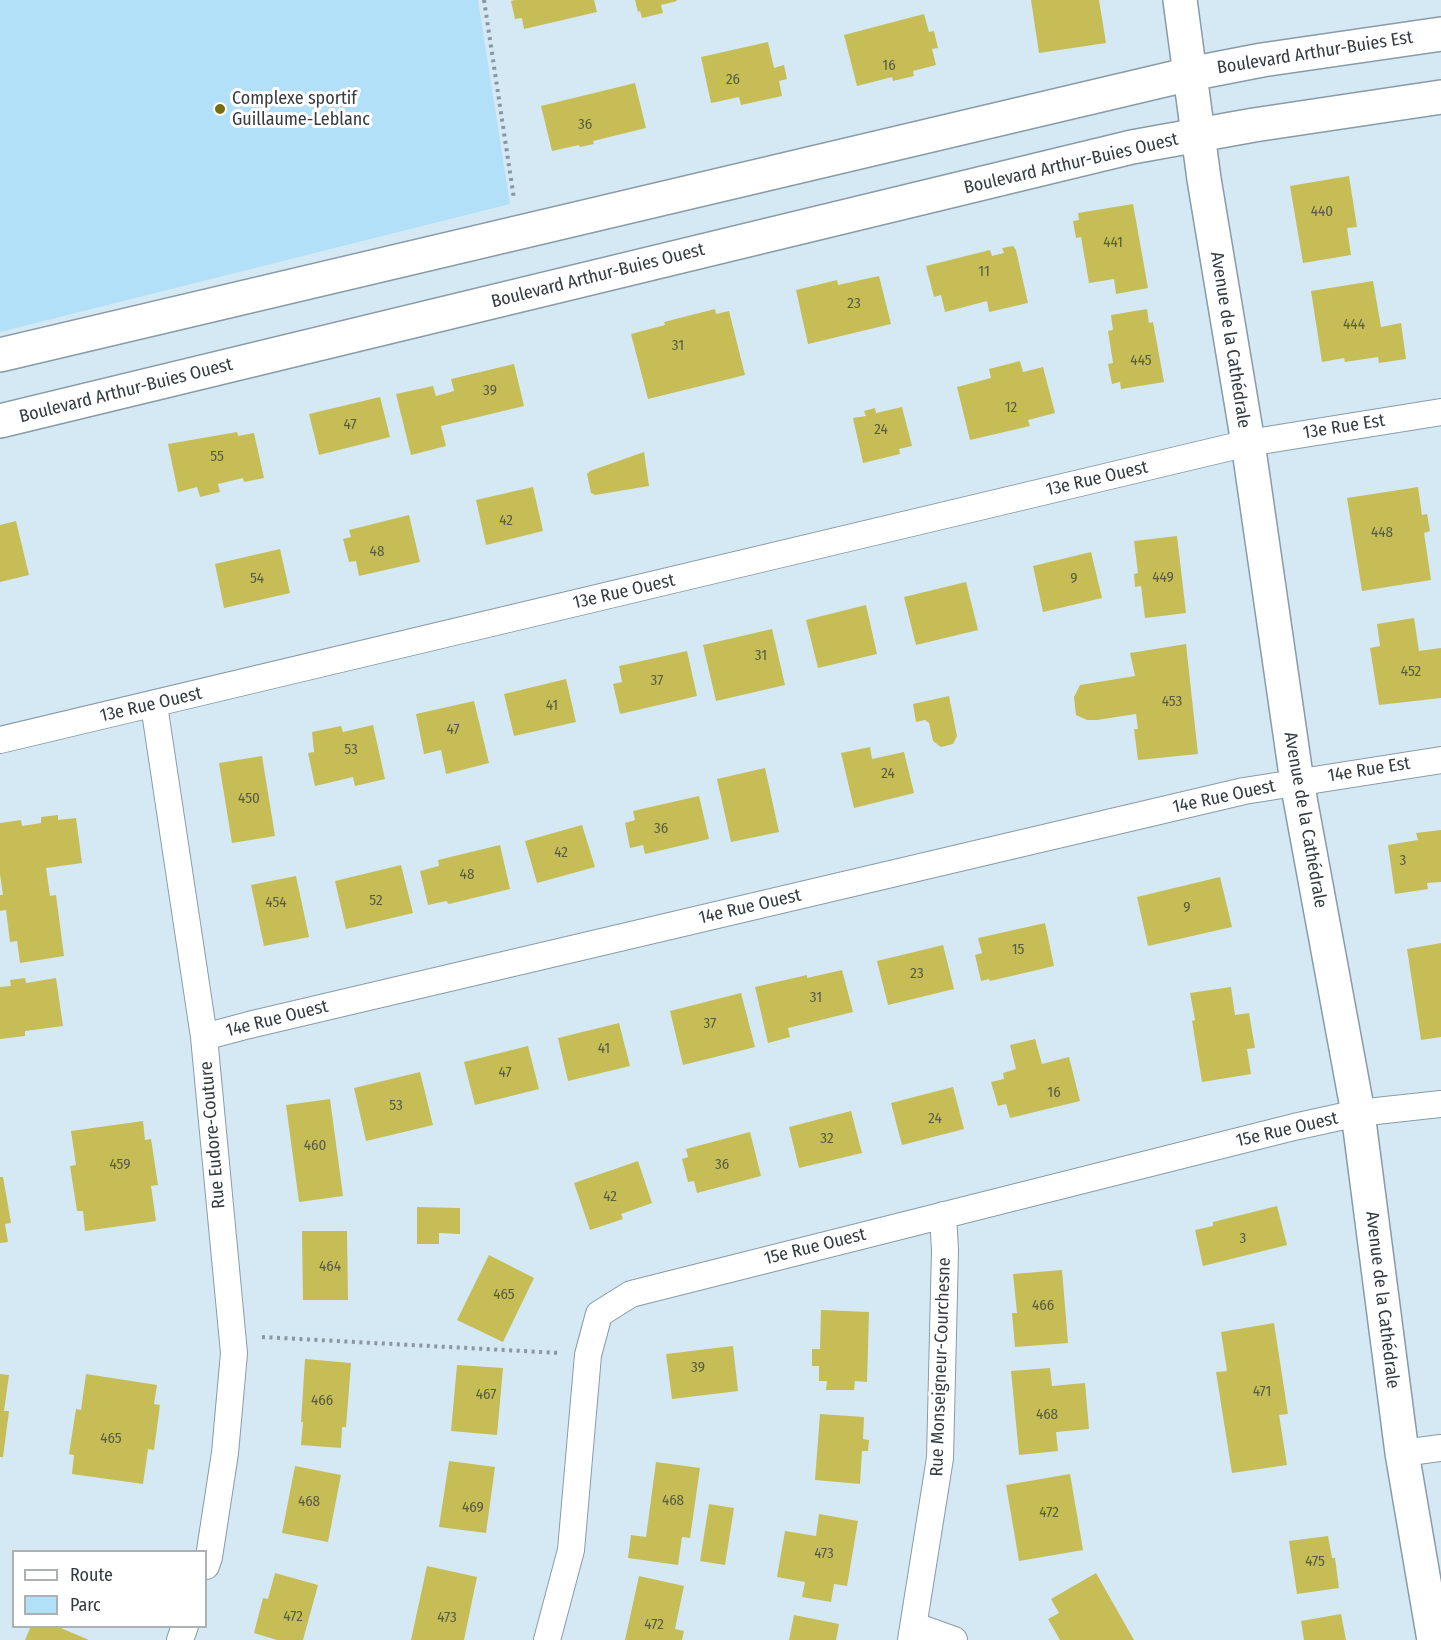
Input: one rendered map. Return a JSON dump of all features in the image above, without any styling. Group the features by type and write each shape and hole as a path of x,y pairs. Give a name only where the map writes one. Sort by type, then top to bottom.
{"street":[{"name":"Avenue de la Cathédrale","path":"1180,0 1197,135 1248,443 1297,782 1358,1113 1402,1453 1434,1640"},
{"name":"Boulevard Arthur-Buies Est","path":"1190,74 1262,60 1441,34"},
{"path":"0,355 1190,74"},
{"path":"1197,135 1441,97"},
{"name":"Boulevard Arthur-Buies Ouest","path":"0,421 1120,150 1197,135"},
{"name":"13e Rue Est","path":"1248,443 1441,412"},
{"name":"13e Rue Ouest","path":"0,740 1248,443"},
{"name":"Rue Eudore-Couture","path":"153,705 204,1037 234,1353 225,1453 207,1563"},
{"name":"14e Rue Est","path":"1297,782 1441,759"},
{"name":"14e Rue Ouest","path":"204,1037 249,1024 1221,796 1297,782"},
{"name":"15e Rue Ouest","path":"547,1640 571,1550 588,1355 599,1314 631,1294 1358,1113 1441,1104"},
{"name":"Rue Monseigneur-Courchesne","path":"943,1215 945,1250 940,1458 913,1633 954,1640"},
{"path":"1402,1453 1441,1448"}],"path":[{"path":"484,0 519,232"},
{"path":"232,1336 588,1355"}],"green space":[{"name":"Complexe sportif Guillaume-Leblanc","path":"0,0 478,0 510,204 0,332"}],"building":[{"path":"594,0 597,12 524,29 522,18 515,19 511,1"},
{"path":"635,0 677,1 661,5 663,13 642,18"},
{"path":"1031,0 1099,0 1106,43 1039,53"},
{"path":"924,14 929,32 934,31 938,48 932,49 936,65 913,71 914,76 893,81 892,77 857,86 844,35"},
{"path":"768,42 774,68 784,65 787,79 779,81 782,96 741,105 739,97 711,103 701,57"},
{"path":"635,83 646,128 593,141 594,144 552,151 541,106"},
{"path":"1349,176 1357,227 1347,228 1351,255 1303,263 1290,186"},
{"path":"1133,204 1148,288 1116,294 1114,279 1089,283 1081,237 1076,238 1073,221 1079,220 1078,213"},
{"path":"1013,246 1016,250 1028,303 989,312 987,301 945,312 941,295 934,297 926,266 990,250 992,256 1004,253 1002,248"},
{"path":"879,276 891,324 808,344 796,290 837,280 838,285"},
{"path":"1373,281 1381,327 1401,323 1406,359 1379,363 1378,357 1345,362 1344,358 1322,362 1311,291"},
{"path":"715,309 716,314 729,311 745,375 648,399 631,334 665,325 664,322"},
{"path":"1147,309 1149,323 1153,322 1164,382 1121,389 1120,382 1112,384 1108,364 1113,363 1108,331 1113,330 1111,315"},
{"path":"1020,361 1023,372 1043,367 1055,413 1028,420 1030,426 970,440 957,387 991,378 989,369"},
{"path":"514,364 524,406 441,426 446,446 411,455 396,394 433,386 436,396 454,391 451,379"},
{"path":"380,397 390,437 319,455 309,414"},
{"path":"902,407 912,446 899,449 900,454 863,463 853,418 866,416 864,411 875,408 876,413"},
{"path":"237,432 238,436 254,433 264,478 244,482 243,478 218,484 220,492 200,497 197,487 178,492 168,444"},
{"path":"644,452 649,486 595,495 591,493 587,474 590,471"},
{"path":"533,487 543,531 486,545 476,500"},
{"path":"1418,487 1422,515 1427,514 1430,531 1424,533 1431,580 1362,591 1347,498"},
{"path":"409,515 420,562 359,576 356,561 349,562 343,539 351,537 349,530"},
{"path":"16,521 29,575 0,582 0,525"},
{"path":"1177,536 1186,613 1145,618 1141,586 1135,587 1134,574 1138,573 1134,541"},
{"path":"280,549 290,593 224,608 215,564"},
{"path":"1091,552 1102,598 1043,612 1033,566"},
{"path":"966,582 978,630 916,645 904,597"},
{"path":"866,605 877,654 818,668 806,620"},
{"path":"1414,618 1419,651 1441,648 1441,698 1379,705 1370,648 1380,646 1377,624"},
{"path":"772,629 785,685 716,701 703,645"},
{"path":"1186,644 1198,754 1138,760 1134,729 1138,729 1136,714 1097,720 1087,720 1076,715 1074,697 1080,685 1135,676 1130,653"},
{"path":"687,651 697,696 620,714 613,684 622,682 619,666"},
{"path":"566,679 576,722 514,736 504,694"},
{"path":"949,696 957,736 953,744 941,747 933,741 929,723 925,720 916,722 913,704"},
{"path":"474,701 489,763 446,774 441,750 424,754 416,714"},
{"path":"373,725 385,779 355,786 353,777 315,786 308,753 314,752 312,732 341,726 343,732"},
{"path":"870,747 872,759 904,752 914,793 854,808 841,753"},
{"path":"262,756 275,836 232,843 219,763"},
{"path":"765,768 779,832 731,842 717,779"},
{"path":"699,796 709,839 645,854 643,845 630,848 625,823 635,820 633,811"},
{"path":"58,815 58,820 76,818 82,863 46,868 50,896 56,895 64,956 20,963 17,941 10,942 6,910 0,911 0,895 3,895 0,874 0,823 21,820 22,826 41,823 41,817"},
{"path":"582,825 595,867 537,883 525,841"},
{"path":"1441,830 1441,882 1427,883 1428,889 1395,894 1388,845 1418,840 1416,833"},
{"path":"500,845 510,889 449,904 446,901 428,905 420,871 439,866 438,860"},
{"path":"401,865 413,913 346,929 335,881"},
{"path":"296,876 309,937 264,946 251,885"},
{"path":"1220,877 1232,927 1148,946 1137,897"},
{"path":"1045,923 1054,966 990,981 989,979 981,981 975,955 982,953 978,938"},
{"path":"1441,943 1441,1037 1421,1040 1407,949"},
{"path":"943,945 954,989 888,1005 877,961"},
{"path":"842,970 853,1012 788,1028 790,1037 768,1043 755,987 807,975 807,978"},
{"path":"25,978 26,983 56,978 63,1026 25,1031 25,1036 0,1039 0,987 11,986 10,980"},
{"path":"1231,987 1235,1015 1249,1013 1255,1048 1247,1049 1251,1074 1202,1082 1190,993"},
{"path":"741,993 755,1047 683,1065 670,1011"},
{"path":"619,1023 630,1066 568,1081 558,1038"},
{"path":"1035,1039 1042,1064 1069,1057 1080,1101 1010,1118 1006,1104 998,1106 991,1082 1004,1079 1003,1073 1016,1069 1010,1045"},
{"path":"528,1046 539,1089 475,1105 464,1062"},
{"path":"420,1072 433,1125 366,1141 354,1088"},
{"path":"953,1087 964,1129 902,1145 891,1103"},
{"path":"330,1099 343,1196 299,1202 286,1105"},
{"path":"851,1111 862,1153 799,1168 789,1127"},
{"path":"143,1121 145,1140 151,1139 158,1185 151,1186 156,1221 85,1231 83,1211 77,1211 70,1166 76,1165 71,1131"},
{"path":"750,1132 761,1176 697,1193 694,1181 688,1182 682,1159 688,1157 686,1149"},
{"path":"638,1161 652,1203 621,1214 623,1219 590,1230 574,1183"},
{"path":"0,1177 3,1177 11,1223 5,1224 8,1242 0,1243"},
{"path":"1277,1206 1287,1245 1203,1266 1195,1230 1213,1226 1213,1222"},
{"path":"417,1207 460,1208 460,1234 439,1233 439,1244 417,1244"},
{"path":"302,1231 347,1231 348,1300 303,1300"},
{"path":"489,1255 534,1278 503,1342 457,1320"},
{"path":"1062,1270 1068,1343 1015,1347 1012,1313 1017,1313 1013,1274"},
{"path":"821,1310 869,1312 867,1382 855,1381 854,1390 826,1390 827,1381 819,1381 819,1366 812,1366 812,1349 820,1349"},
{"path":"1274,1323 1288,1414 1279,1415 1287,1465 1232,1473 1216,1372 1227,1371 1221,1332"},
{"path":"733,1346 738,1391 672,1399 666,1354"},
{"path":"305,1359 351,1363 346,1427 342,1427 341,1448 301,1445"},
{"path":"457,1365 503,1368 497,1435 451,1431"},
{"path":"1050,1368 1052,1386 1085,1383 1089,1429 1056,1432 1058,1451 1019,1455 1011,1371"},
{"path":"0,1374 9,1375 4,1411 9,1411 3,1457 0,1457"},
{"path":"86,1374 157,1385 154,1404 160,1405 154,1450 148,1449 143,1484 72,1474 74,1455 69,1454 76,1409 81,1410"},
{"path":"820,1414 864,1417 863,1439 869,1440 868,1451 862,1451 860,1484 815,1480"},
{"path":"449,1461 495,1467 486,1533 439,1527"},
{"path":"656,1462 700,1468 690,1538 682,1537 678,1565 628,1558 631,1535 646,1537"},
{"path":"295,1466 341,1475 328,1542 282,1533"},
{"path":"1070,1474 1083,1550 1019,1561 1006,1485"},
{"path":"709,1504 734,1508 725,1565 700,1561"},
{"path":"819,1514 858,1521 847,1586 834,1584 831,1602 802,1597 805,1582 777,1577 785,1531 816,1536"},
{"path":"1328,1536 1332,1558 1335,1558 1339,1588 1297,1594 1289,1541"},
{"path":"427,1566 477,1577 464,1640 411,1640"},
{"path":"275,1573 318,1585 303,1640 277,1640 254,1633 263,1598 268,1599"},
{"path":"1096,1573 1134,1640 1060,1640 1048,1619 1059,1613 1051,1599"},
{"path":"639,1576 684,1586 675,1629 684,1631 682,1640 625,1640"},
{"path":"1341,1614 1346,1640 1304,1640 1301,1621"},
{"path":"794,1615 839,1624 836,1640 789,1640"},
{"path":"30,1628 61,1628 89,1640 25,1640"}],"place":[{"name":"Complexe sportif Guillaume-Leblanc","path":"220,109"}]}
